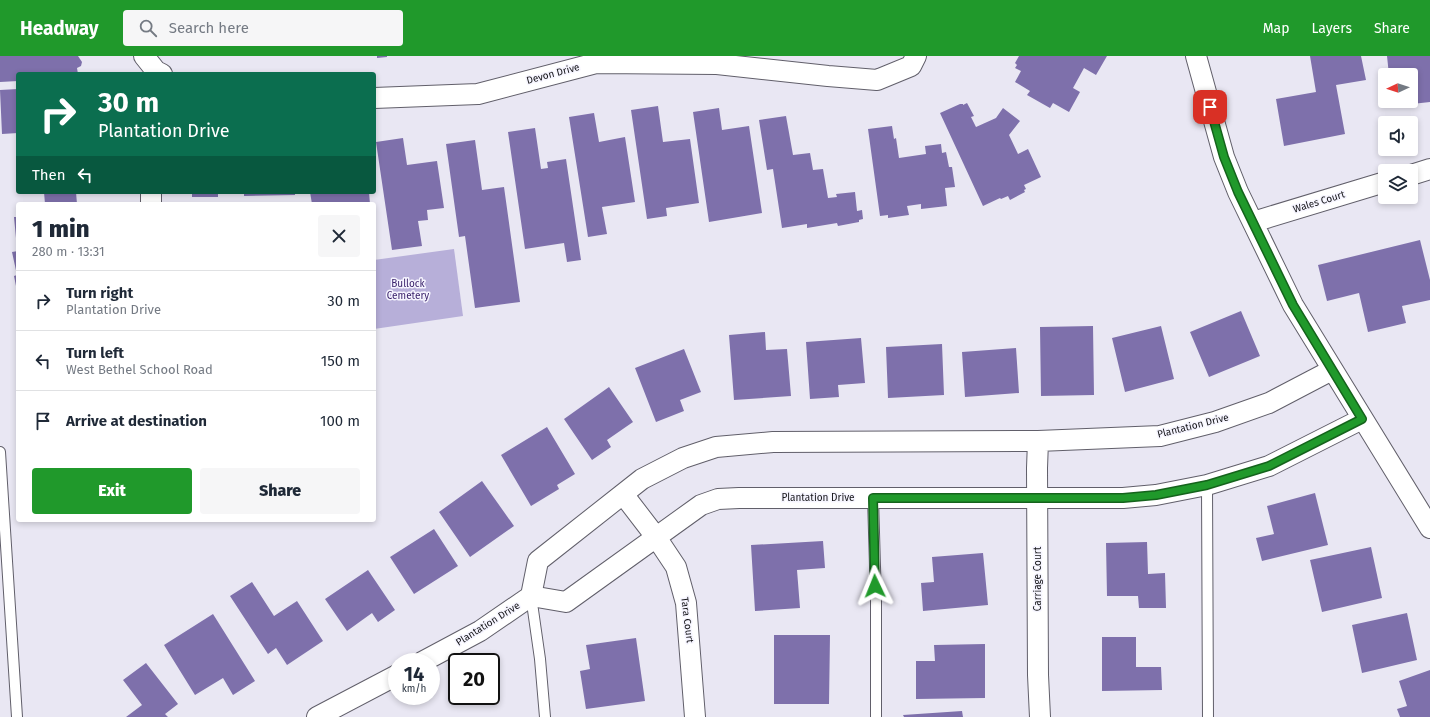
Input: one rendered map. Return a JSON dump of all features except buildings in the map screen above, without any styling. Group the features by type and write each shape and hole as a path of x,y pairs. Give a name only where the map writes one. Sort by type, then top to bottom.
{"street":[{"name":"Devon Drive","path":"376,98 478,94 596,63 718,64 877,80 911,66 916,56"},
{"path":"1196,56 1224,157 1238,192 1293,305 1430,528"},
{"path":"1418,173 1430,169"},
{"name":"Wales Court","path":"1253,222 1378,184"},
{"name":"Plantation Drive","path":"532,596 538,561 642,479 683,458 716,447 773,442 1038,441 1152,436 1181,431 1215,422 1268,404 1332,370"},
{"name":"Plantation Drive","path":"439,653 480,631 532,596 566,602 701,505 718,499 1136,497 1156,495 1207,485 1269,466 1362,419"},
{"name":"Carriage Court","path":"1038,441 1038,675 1040,717"},
{"name":"Tara Court","path":"623,494 656,537 676,567 686,603 695,717"},
{"path":"318,717 346,711 388,681"}],"lane":[{"path":"0,452 3,555 17,717"},
{"path":"1207,485 1208,717"},
{"path":"873,498 876,601 876,717"},
{"path":"532,596 540,659 545,717"}],"green space":[{"name":"Bullock Cemetery","path":"454,249 463,316 376,329 376,260"}],"route":[{"path":"875,586 873,498 1123,498 1156,495 1207,485 1269,466 1362,419 1293,305 1238,192 1224,157 1210,107"}]}
